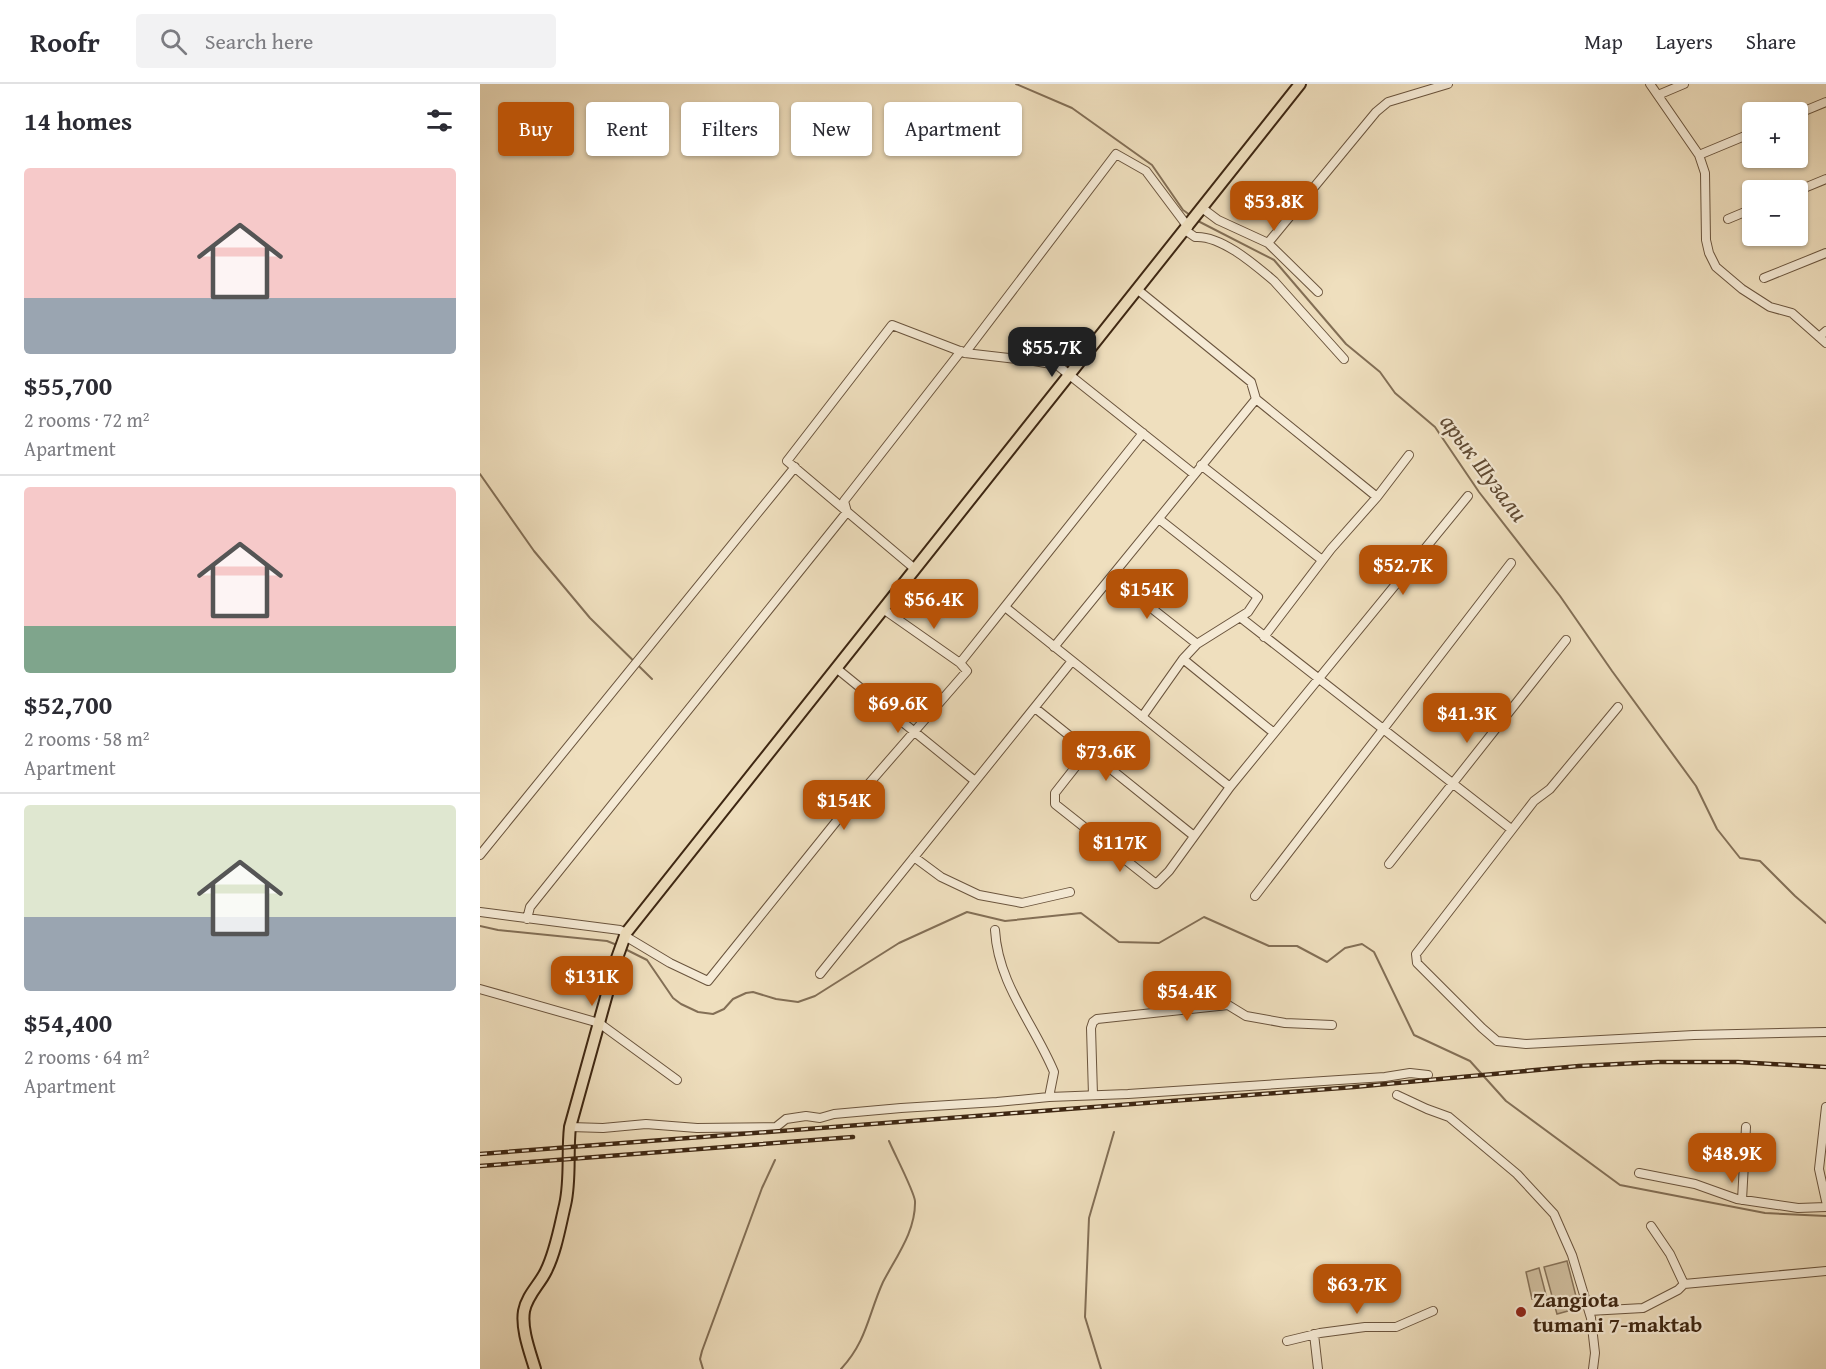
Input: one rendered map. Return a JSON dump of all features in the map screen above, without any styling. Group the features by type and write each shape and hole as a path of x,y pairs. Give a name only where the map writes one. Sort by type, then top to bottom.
{"main road":[{"path":"535,1369 525,1329 524,1311 530,1296 549,1265 561,1222 568,1185 567,1151 570,1127 625,935 1300,84"}],"street":[{"path":"1268,243 1376,112 1388,102 1448,84"},
{"path":"1650,84 1699,155 1705,174 1706,240 1716,267 1742,289 1770,307 1792,313 1826,343"},
{"path":"1658,95 1684,84"},
{"path":"1808,109 1826,102"},
{"path":"1699,155 1742,137"},
{"path":"847,512 844,501 1116,154 1146,171 1195,237 1206,237 1241,254 1262,270 1344,359"},
{"path":"1808,186 1826,179"},
{"path":"1200,211 1268,243 1318,292"},
{"path":"1728,219 1742,213"},
{"path":"1764,278 1826,253"},
{"path":"1138,290 1251,382 1256,399 1377,497"},
{"path":"915,569 787,461 892,325 963,352 1057,365 1194,474"},
{"path":"1819,337 1826,331"},
{"path":"1054,647 1256,399"},
{"path":"960,663 1143,433"},
{"path":"1263,637 1322,560 1377,497 1409,455"},
{"path":"1201,465 1322,560"},
{"path":"480,855 795,467"},
{"path":"1088,751 1055,792 1055,804 1156,884 1230,787 1468,496"},
{"path":"527,919 530,906 847,512"},
{"path":"1142,717 1183,659 1197,644 1248,612 1258,597 1159,519"},
{"path":"1255,896 1511,563"},
{"path":"1112,577 1197,644"},
{"path":"1005,607 1230,787"},
{"path":"480,912 620,930 669,963 708,981 838,818 967,671 960,663 883,609"},
{"path":"1240,617 1511,829"},
{"path":"1389,864 1566,640"},
{"path":"1183,659 1274,733"},
{"path":"820,974 1072,661"},
{"path":"836,668 975,781"},
{"path":"1618,707 1550,789 1534,801 1511,829 1416,954 1417,963 1497,1041 1526,1044 1694,1035 1826,1032"},
{"path":"1035,708 1194,836"},
{"path":"914,857 941,877 979,895 1022,903 1070,892"},
{"path":"994,930 996,950 1004,972 1021,1011 1053,1070 1049,1097"},
{"path":"480,989 599,1023 677,1080"},
{"path":"1093,1095 1091,1028 1092,1022 1097,1019 1228,1005 1245,1016 1285,1023 1332,1025"},
{"path":"570,1127 603,1128 646,1124 697,1128 776,1126 786,1119 806,1116 820,1118 834,1114 901,1108 1385,1077 1410,1073 1428,1075"},
{"path":"1397,1095 1449,1117 1517,1174 1554,1214 1572,1255 1589,1311 1595,1353 1593,1369"},
{"path":"1826,1107 1819,1169 1826,1201"},
{"path":"1742,1200 1746,1127"},
{"path":"1639,1173 1695,1184 1742,1200 1798,1208 1826,1207"},
{"path":"1651,1227 1670,1254 1684,1284"},
{"path":"1589,1311 1643,1308 1678,1290 1684,1284 1826,1271"},
{"path":"1287,1341 1314,1334 1365,1327 1396,1328 1433,1311"},
{"path":"1314,1334 1318,1369"}],"shaded area":[{"path":"1567,1261 1579,1308 1557,1314 1544,1267"},
{"path":"1539,1268 1546,1295 1532,1299 1526,1272"}],"waterway":[{"name":"арык Шузали","path":"1016,84 1072,108 1152,165 1183,210 1190,215"},
{"name":"арык Шузали","path":"1196,220 1274,260 1346,344 1380,372 1395,393 1435,427 1479,492 1560,596 1696,786 1717,829 1740,858 1760,861 1826,923"},
{"path":"480,474 534,551 590,618 652,679"},
{"path":"625,949 647,960 673,998 681,1004 698,1012 713,1014 724,1009 733,999 746,993 753,992 776,999 798,1002 815,996 899,943 967,912 1005,921 1081,913 1119,942 1159,943 1204,917 1269,946 1297,946 1327,962 1345,948 1362,944 1374,952 1414,1035 1470,1061 1506,1101 1620,1185 1765,1213 1826,1216"},
{"path":"480,926 498,930 607,941 617,945"},
{"path":"1101,1369 1085,1317 1089,1218 1114,1132"},
{"path":"841,1369 850,1359 862,1338 883,1282 912,1223 914,1196 889,1141"},
{"path":"703,1369 700,1359 702,1351 762,1188 775,1160"}],"railway":[{"path":"480,1154 1354,1087 1579,1066 1658,1062 1738,1062 1826,1067"},
{"path":"480,1166 853,1137"}],"place":[{"name":"Zangiota tumani 7-maktab","path":"1521,1312"}]}
